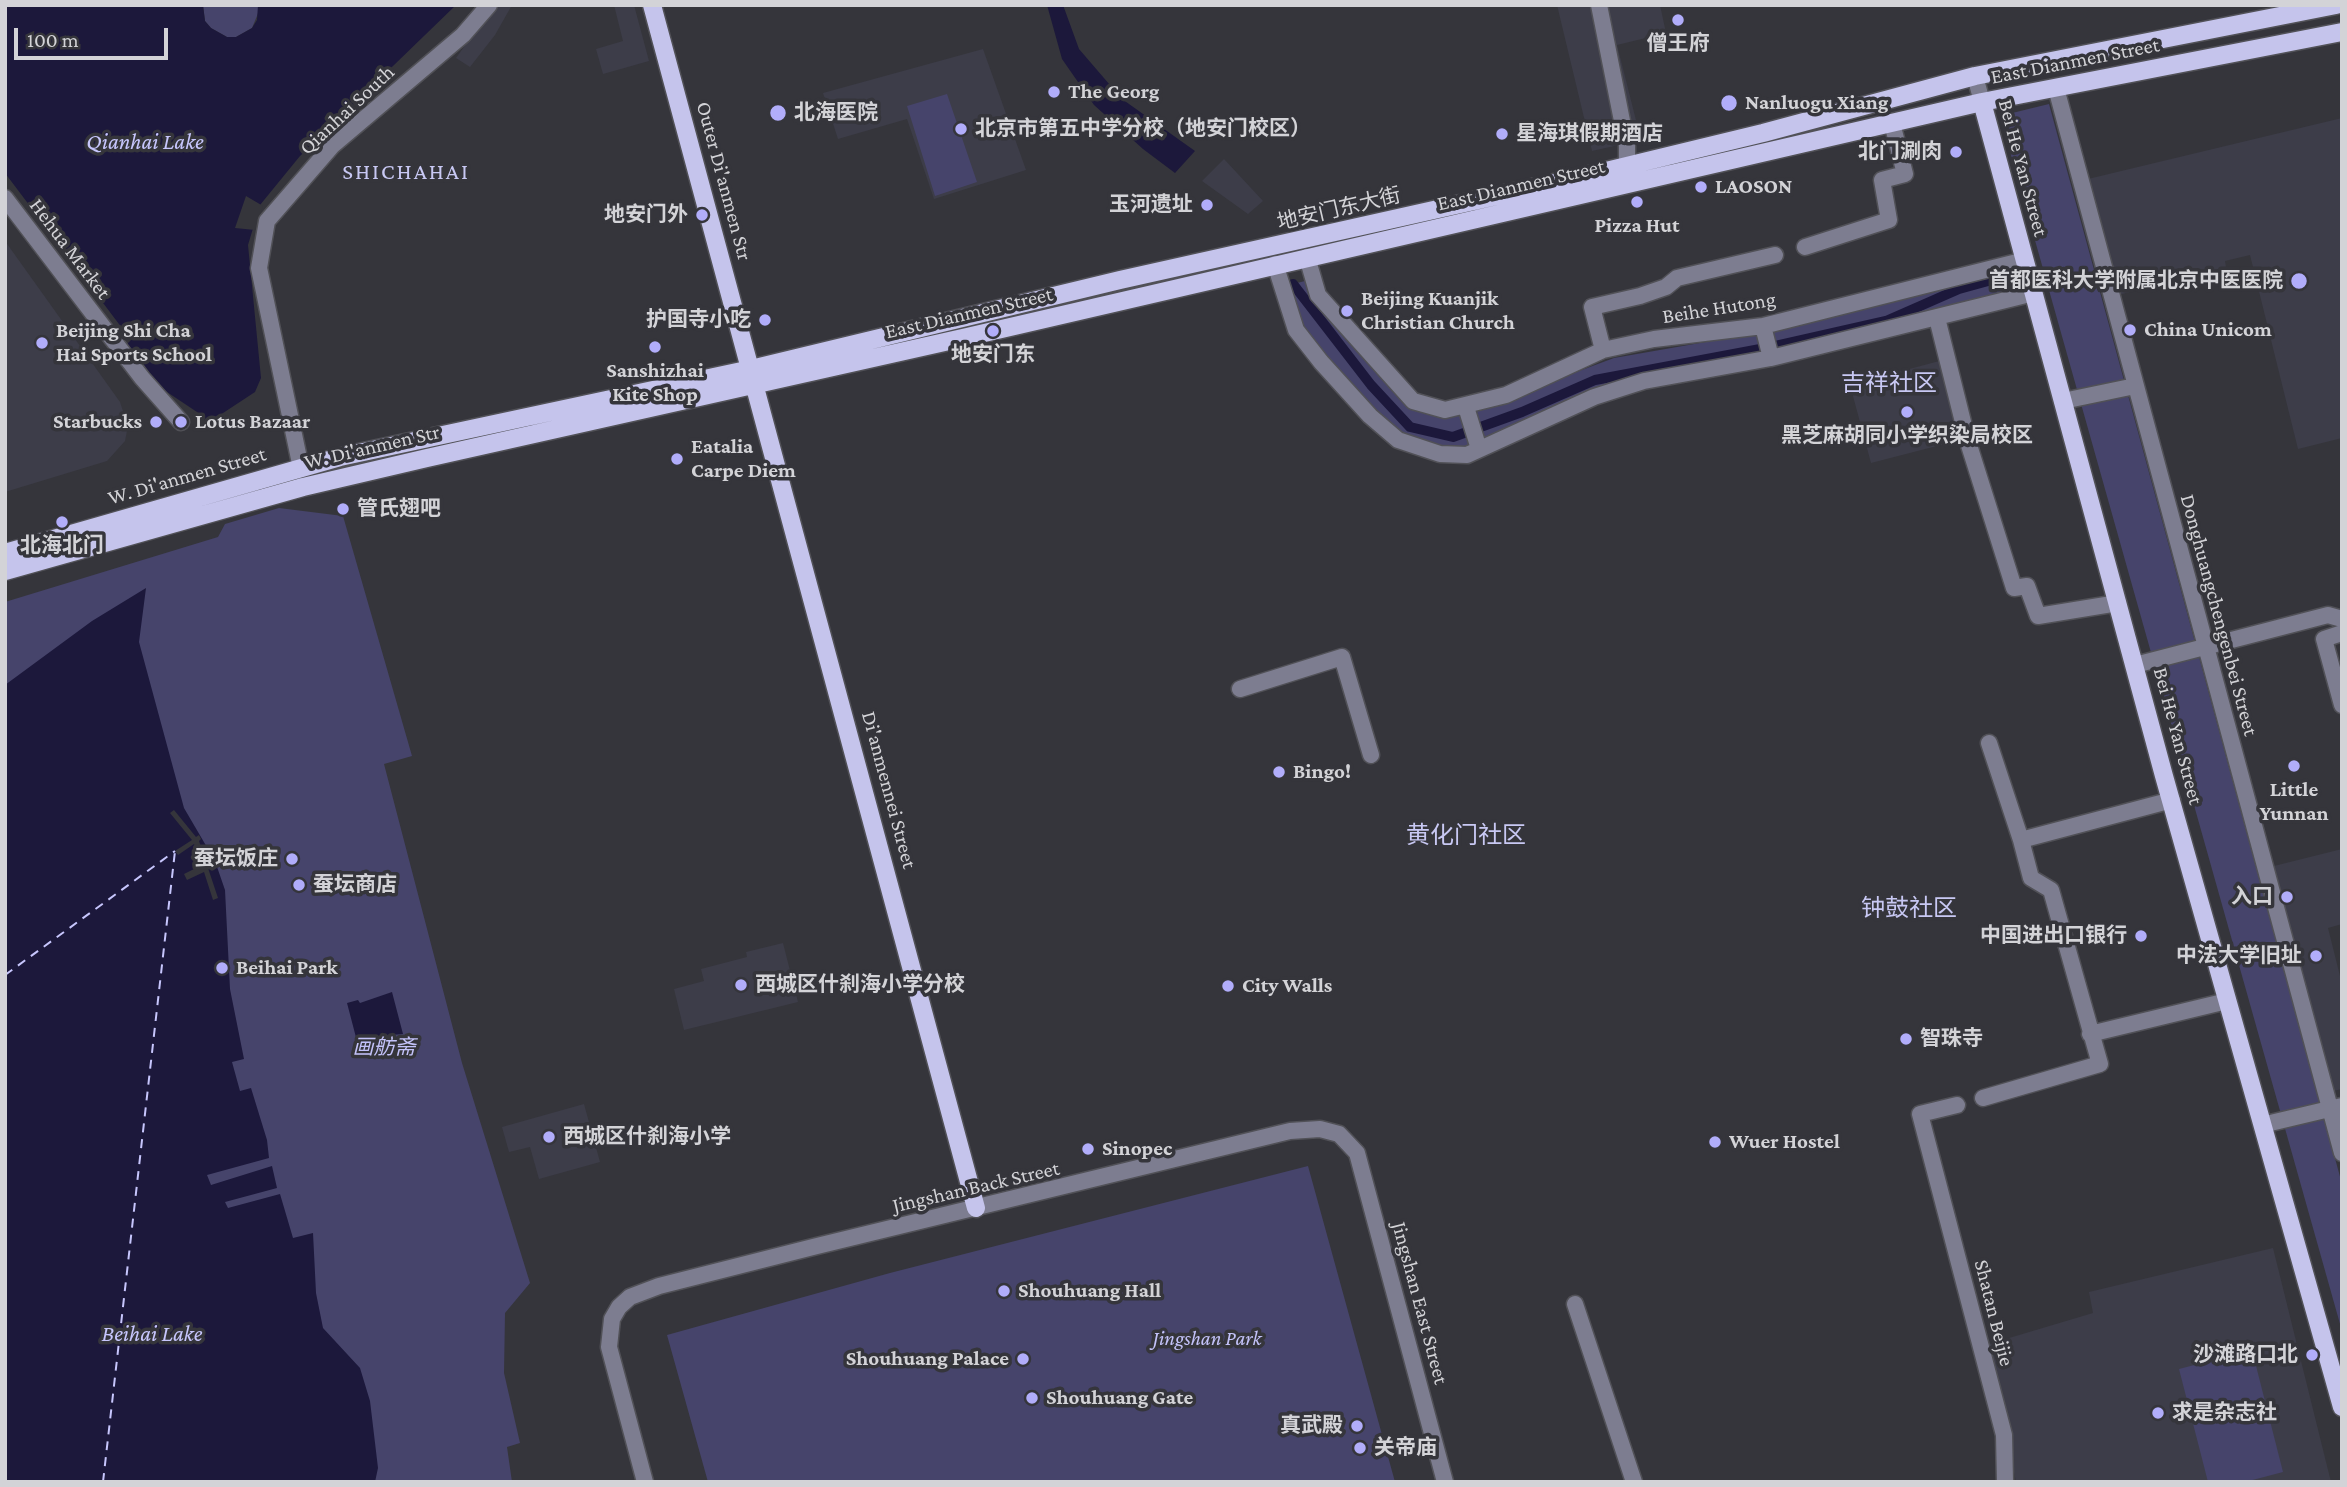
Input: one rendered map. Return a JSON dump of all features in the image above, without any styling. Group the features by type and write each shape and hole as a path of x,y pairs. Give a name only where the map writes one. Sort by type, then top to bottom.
{"main road":[{"name":"Outer Di'anmen Str","path":"653,5 753,377"},
{"name":"East Dianmen Street","path":"1975,76 2336,5"},
{"name":"East Dianmen Street","path":"753,377 1307,257 1982,102 2342,32"},
{"name":"地安门东大街","path":"753,377 1121,280 1763,133 1975,76"},
{"name":"Bei He Yan Street","path":"1982,102 2227,1001 2342,1407"},
{"name":"W. Di'anmen Street","path":"5,553 300,468 753,377"},
{"name":"W. Di'anmen Str","path":"5,571 303,487 753,377"},
{"name":"Di'anmennei Street","path":"753,377 877,830 976,1208"}],"street":[{"name":"Qianhai South","path":"300,468 259,268 267,221 332,146 463,35 489,5"},
{"path":"1599,5 1626,146 1627,165"},
{"name":"Bei He Yan Street","path":"1975,76 1982,102"},
{"name":"Donghuangchengenbei Street","path":"2056,88 2205,645 2336,1107 2342,1153"},
{"path":"1805,247 1889,220 1882,180 1905,174 1892,123"},
{"name":"Hehua Market","path":"5,198 142,378 181,422"},
{"path":"1603,350 1592,307 1640,296 1666,287 1677,278 1775,254"},
{"name":"Beihe Hutong","path":"1307,257 1318,295 1413,401 1445,410 1466,407 1506,394 1603,350 1654,340 1763,326 2025,260"},
{"path":"1275,264 1296,330 1370,415 1398,440 1440,454 1468,455 1594,397 1644,381 1771,358 2034,293"},
{"path":"1937,317 1968,442 2014,588 2027,586 2038,616 2118,603"},
{"path":"1763,326 1771,358"},
{"path":"2063,401 2136,386"},
{"path":"1466,407 1479,449"},
{"path":"2135,665 2328,615 2342,619"},
{"path":"2342,633 2324,639 2342,705"},
{"path":"1240,689 1342,657 1371,755"},
{"path":"1983,1098 2100,1064 2051,890 2031,878 1989,743"},
{"path":"2021,840 2172,800"},
{"path":"2090,1034 2227,1001"},
{"name":"Shatan Beijie","path":"1957,1105 1920,1114 2004,1435 2005,1482"},
{"path":"2262,1125 2336,1107"},
{"name":"Jingshan Back Street","path":"645,1482 609,1347 612,1320 619,1307 630,1297 659,1286 1290,1131 1331,1131 1346,1139"},
{"name":"Jingshan East Street","path":"1346,1139 1357,1153 1445,1482"},
{"path":"1575,1304 1634,1482"}],"shaded area":[{"path":"494,5 512,5 495,35 470,67 456,58"},
{"path":"614,5 634,5 649,61 603,74 596,49 623,41"},
{"path":"1557,5 1660,5 1666,33 1617,45 1641,140 1592,151"},
{"name":"北京市第五中学分校（地安门校区）","path":"983,49 1026,170 934,199 907,119 838,139 823,93"},
{"name":"首都医科大学附属北京中医医院","path":"2342,118 2342,438 2298,449 2250,255 2225,261 2226,267 2118,295 2088,179"},
{"path":"1224,159 1263,201 1248,214 1202,181"},
{"name":"Beijing Shi Cha Hai Sports School","path":"5,241 120,402 128,426 125,441 107,461 5,492"},
{"name":"黑芝麻胡同小学织染局校区","path":"1943,360 1964,439 1871,463 1850,385"},
{"name":"中法大学旧址","path":"2342,849 2342,924 2328,928 2342,984 2342,1089 2333,1091 2274,866"},
{"name":"西城区什刹海小学分校","path":"783,943 798,1002 684,1030 674,989 704,981 701,969 747,957 746,952"},
{"name":"西城区什刹海小学","path":"584,1104 600,1162 539,1179 530,1147 509,1152 502,1127"},
{"name":"求是杂志社","path":"2273,1248 2331,1482 2016,1482 1989,1344 2093,1313 2089,1292"}],"green space":[{"path":"203,5 258,5 259,11 252,28 236,37 227,37 211,28 205,21"},
{"path":"947,94 977,182 935,196 907,106"},
{"path":"2049,104 2342,1184 2342,1331 2000,116"},
{"path":"2009,269 2016,294 1673,373 1467,446 1438,448 1405,442 1382,424 1302,329 1289,285 1309,280 1405,400 1482,407 1614,358 1740,336"},
{"name":"Beihai Park","path":"279,508 343,516 412,756 384,764 462,1063 530,1283 505,1313 504,1373 520,1443 507,1447 512,1482 5,1482 5,602 218,537 225,524"},
{"name":"Jingshan Park","path":"1308,1166 1395,1482 708,1482 667,1335 890,1273"},
{"path":"2252,1350 2283,1472 2245,1482 2208,1482 2179,1369"}],"water":[{"name":"Qianhai Lake","path":"5,5 203,5 205,21 211,28 227,37 236,37 252,28 257,20 258,5 456,5 300,156 260,205 248,245 261,378 255,392 220,415 216,422 208,424 200,414 158,386 126,345 131,340 5,173"},
{"path":"1047,5 1063,5 1079,49 1122,99 1195,151 1175,173 1143,149 1094,105 1062,59"},
{"name":"Beihai Lake","path":"146,588 139,642 184,808 215,861 225,890 230,989 244,1059 232,1062 240,1091 251,1088 267,1140 269,1158 207,1175 211,1185 272,1166 277,1188 225,1202 228,1208 280,1194 293,1238 313,1233 316,1293 323,1328 360,1368 370,1401 378,1468 375,1482 5,1482 5,685 92,621"},
{"path":"392,992 403,1034 369,1037 369,1042 358,1045 347,1003 358,1000 360,1003"}],"pier":[{"path":"246,196 263,206 255,230 235,228"},
{"path":"174,810 196,837 199,835 201,839 199,841 218,898 213,900 204,872 187,880 184,874 202,865 194,844 178,855 175,851 192,840 170,813"}],"waterway":[{"path":"1293,284 1371,385 1410,427 1453,437 1522,412 1595,380 1771,347 1886,321 1959,289 1999,278"}],"ferry route":[{"path":"5,975 175,851"},
{"path":"103,1482 175,851"}],"place":[{"name":"僧王府","path":"1678,20"},
{"name":"The Georg","path":"1054,92"},
{"name":"Nanluogu Xiang","path":"1729,103"},
{"name":"北海医院","path":"778,113"},
{"name":"北京市第五中学分校（地安门校区）","path":"961,129"},
{"name":"星海琪假期酒店","path":"1502,134"},
{"name":"北门涮肉","path":"1956,152"},
{"name":"LAOSON","path":"1701,187"},
{"name":"Pizza Hut","path":"1637,202"},
{"name":"玉河遗址","path":"1207,205"},
{"name":"地安门外","path":"702,215"},
{"name":"首都医科大学附属北京中医医院","path":"2299,281"},
{"name":"Beijing Kuanjik Christian Church","path":"1347,311"},
{"name":"护国寺小吃","path":"765,320"},
{"name":"China Unicom","path":"2130,330"},
{"name":"地安门东","path":"993,331"},
{"name":"Beijing Shi Cha Hai Sports School","path":"42,343"},
{"name":"Sanshizhai Kite Shop","path":"655,347"},
{"name":"黑芝麻胡同小学织染局校区","path":"1907,412"},
{"name":"Starbucks","path":"156,422"},
{"name":"Lotus Bazaar","path":"181,422"},
{"name":"Eatalia Carpe Diem","path":"677,459"},
{"name":"管氏翅吧","path":"343,509"},
{"name":"北海北门","path":"62,522"},
{"name":"Little Yunnan","path":"2294,766"},
{"name":"Bingo!","path":"1279,772"},
{"name":"蚕坛饭庄","path":"292,859"},
{"name":"蚕坛商店","path":"299,885"},
{"name":"入口","path":"2287,897"},
{"name":"中国进出口银行","path":"2141,936"},
{"name":"中法大学旧址","path":"2316,956"},
{"name":"Beihai Park","path":"222,968"},
{"name":"西城区什刹海小学分校","path":"741,985"},
{"name":"City Walls","path":"1228,986"},
{"name":"智珠寺","path":"1906,1039"},
{"name":"西城区什刹海小学","path":"549,1137"},
{"name":"Wuer Hostel","path":"1715,1142"},
{"name":"Sinopec","path":"1088,1149"},
{"name":"Shouhuang Hall","path":"1004,1291"},
{"name":"沙滩路口北","path":"2312,1355"},
{"name":"Shouhuang Palace","path":"1023,1359"},
{"name":"Shouhuang Gate","path":"1032,1398"},
{"name":"求是杂志社","path":"2158,1413"},
{"name":"真武殿","path":"1357,1426"},
{"name":"关帝庙","path":"1360,1448"}],"district":[{"name":"SHICHAHAI","path":"406,172"},
{"name":"吉祥社区","path":"1889,384"},
{"name":"黄化门社区","path":"1466,836"},
{"name":"钟鼓社区","path":"1909,909"}],"park label":[{"name":"画舫斋","path":"384,1048"}]}
